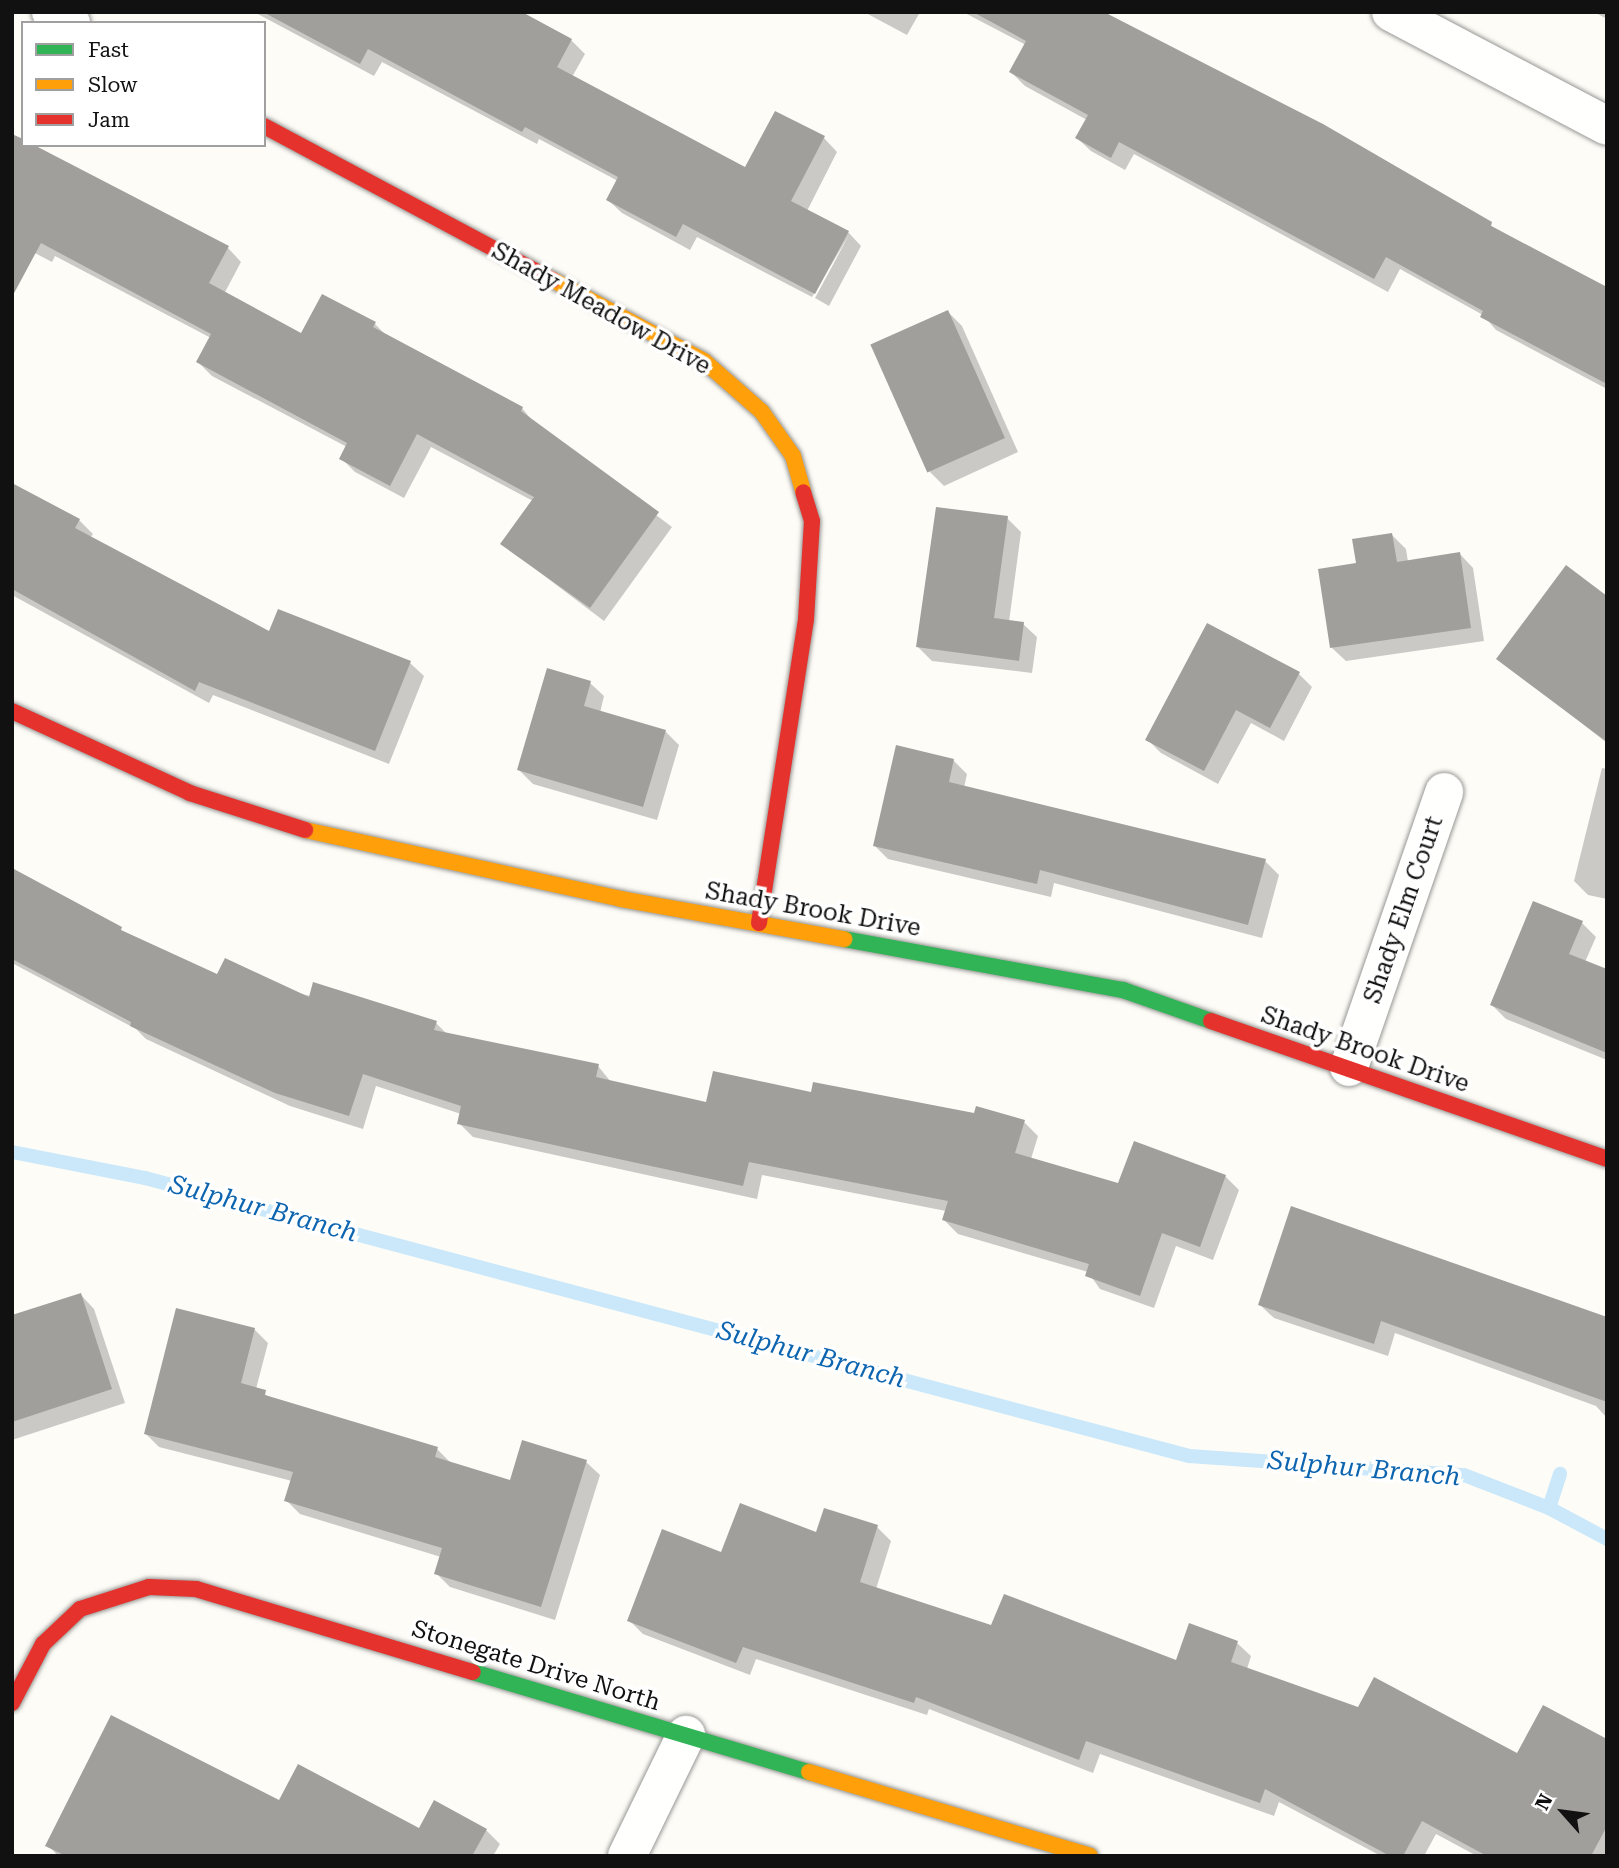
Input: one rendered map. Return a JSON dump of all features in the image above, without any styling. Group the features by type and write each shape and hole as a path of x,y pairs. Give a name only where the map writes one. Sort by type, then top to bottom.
{"street":[{"path":"51,12 67,21"},
{"path":"1391,12 1607,126"},
{"name":"Shady Meadow Drive","path":"266,127 704,361 762,412 793,456 812,522 806,619 759,923"},
{"name":"Shady Brook Drive","path":"12,710 190,793 326,837 759,923 1123,990 1607,1159"},
{"name":"Shady Elm Court","path":"1349,1067 1444,792"},
{"name":"Stonegate Drive North","path":"12,1703 43,1644 80,1609 149,1587 196,1589 1090,1856"},
{"path":"627,1856 686,1735"}],"building":[{"path":"263,12 522,12 572,39 557,67 745,167 775,111 825,136 791,201 849,231 815,294 683,224 676,237 606,200 618,177 525,127 522,132 368,49 360,64"},
{"path":"973,12 1104,12 1323,124 1492,222 1491,226 1607,287 1607,384 1480,317 1483,311 1386,257 1374,279 1119,142 1111,158 1075,138 1088,115 1009,72 1026,41"},
{"path":"12,134 21,138 21,147 38,147 229,246 209,283 301,333 322,294 376,322 373,327 523,407 521,411 659,512 590,608 500,544 534,497 417,434 390,486 339,459 347,443 196,362 211,334 41,243 12,297"},
{"path":"948,310 1005,438 927,472 870,345"},
{"path":"12,483 80,519 75,528 269,631 278,609 411,661 375,751 199,682 195,691 12,589"},
{"path":"936,507 1008,516 994,618 1024,622 1019,661 916,647"},
{"path":"1392,533 1397,562 1460,552 1471,628 1330,648 1318,569 1356,563 1352,539"},
{"path":"1566,565 1607,596 1607,742 1496,659"},
{"path":"1207,623 1300,672 1270,728 1236,710 1204,771 1145,740"},
{"path":"547,668 591,681 584,706 666,730 643,807 517,770"},
{"path":"896,745 954,759 949,782 1266,859 1248,925 1040,870 1037,884 873,846"},
{"path":"12,868 122,927 121,930 217,974 225,958 309,997 313,982 437,1021 434,1030 599,1064 596,1077 706,1102 713,1071 811,1092 813,1082 974,1113 976,1106 1025,1120 1015,1153 1118,1183 1134,1141 1226,1175 1200,1247 1162,1233 1140,1296 1085,1276 1089,1264 942,1220 948,1201 749,1162 743,1186 457,1124 461,1106 363,1074 349,1116 275,1093 130,1026 131,1022 12,959"},
{"path":"1533,901 1583,921 1569,954 1607,969 1607,1053 1490,1005"},
{"path":"1291,1206 1607,1317 1607,1402 1381,1321 1374,1344 1258,1305"},
{"path":"81,1293 112,1389 12,1422 12,1315"},
{"path":"176,1308 255,1328 241,1383 266,1390 265,1395 438,1447 435,1457 510,1480 522,1440 587,1460 541,1607 434,1574 442,1548 284,1501 293,1472 144,1434"},
{"path":"740,1503 816,1532 824,1508 878,1525 860,1582 991,1625 1004,1594 1176,1660 1189,1623 1238,1641 1231,1662 1358,1707 1374,1677 1517,1753 1543,1705 1607,1739 1607,1826 1591,1856 1487,1856 1422,1821 1403,1856 1390,1856 1265,1789 1260,1803 1086,1741 1079,1760 916,1697 914,1703 743,1647 736,1663 627,1621 662,1529 721,1552"},
{"path":"111,1715 279,1800 298,1764 419,1828 434,1800 487,1829 472,1856 66,1856 45,1846"}],"waterway":[{"name":"Sulphur Branch","path":"12,1152 145,1178 1189,1456 1464,1475 1549,1508 1607,1539"},
{"path":"1549,1508 1560,1474"}],"traffic: fast":[{"path":"844,939 1123,990 1211,1021"},
{"path":"473,1672 809,1772"}],"traffic: slow":[{"path":"553,280 704,361 762,412 793,456 803,492"},
{"path":"305,830 621,899 844,939"},
{"path":"809,1772 1090,1856"}],"traffic: jam":[{"path":"266,127 553,280"},
{"path":"759,923 806,619 812,521 803,492"},
{"path":"12,711 190,793 305,830"},
{"path":"1211,1021 1607,1159"},
{"path":"12,1703 43,1644 80,1609 149,1587 196,1589 473,1672"}]}
